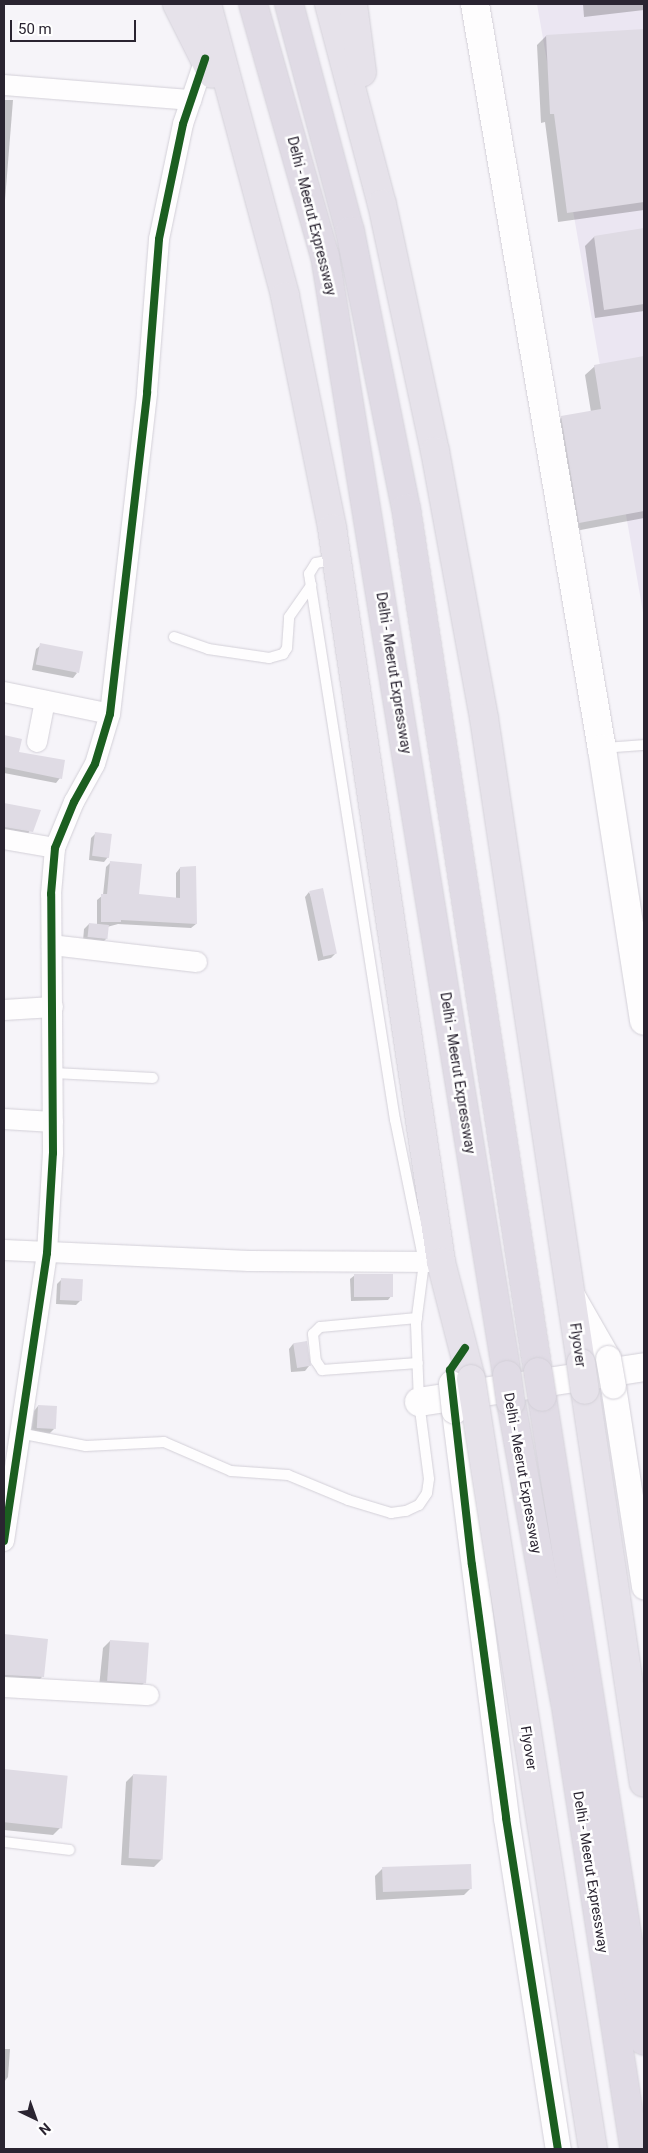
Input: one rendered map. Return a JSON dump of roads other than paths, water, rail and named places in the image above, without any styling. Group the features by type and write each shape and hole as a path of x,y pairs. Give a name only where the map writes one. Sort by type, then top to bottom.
{"highway":[{"path":"178,4 205,58 243,148"},
{"path":"207,4 243,148"},
{"name":"Delhi - Meerut Expressway","path":"253,4 325,256 511,1402 565,1701 634,2149"},
{"name":"Delhi - Meerut Expressway","path":"289,4 350,231 403,489 540,1384 644,2041"},
{"path":"329,4 382,204"},
{"path":"353,4 382,204"},
{"name":"Flyover","path":"243,148 285,296 337,559 432,1262 445,1286 465,1348 461,1381 593,2149"},
{"name":"Flyover","path":"382,204 435,451 484,718 644,1783"}],"main road":[{"path":"475,4 602,749 644,1021"},
{"path":"419,1402 644,1367"}],"street":[{"path":"4,1541 47,1253 54,1073 51,894 55,848 74,802 95,764 110,714 147,392 159,239 168,186 191,100 205,58"},
{"path":"4,85 191,100"},
{"path":"4,692 110,714"},
{"path":"37,742 46,701"},
{"path":"4,839 55,848"},
{"path":"52,946 197,962"},
{"path":"4,1010 53,1007"},
{"path":"4,1119 53,1122"},
{"path":"4,1250 249,1261 432,1262"},
{"path":"570,1292 608,1358 644,1587"},
{"path":"461,1381 454,1411 506,1818 558,2149"},
{"path":"4,1687 149,1695"}],"lane":[{"path":"20,1433 86,1446 164,1442 231,1471 293,1476 356,1503 391,1513 406,1512 419,1505 427,1493 428,1479 419,1402 417,1318 432,1262 395,1120 311,585 311,567 316,563 337,559"},
{"path":"174,637 208,649 269,658 283,654 287,648 289,617 311,585"},
{"path":"602,749 644,745"},
{"path":"54,1073 153,1078"},
{"path":"417,1318 320,1327 313,1334 316,1361 322,1370 418,1363"},
{"path":"4,1842 70,1850"}]}
